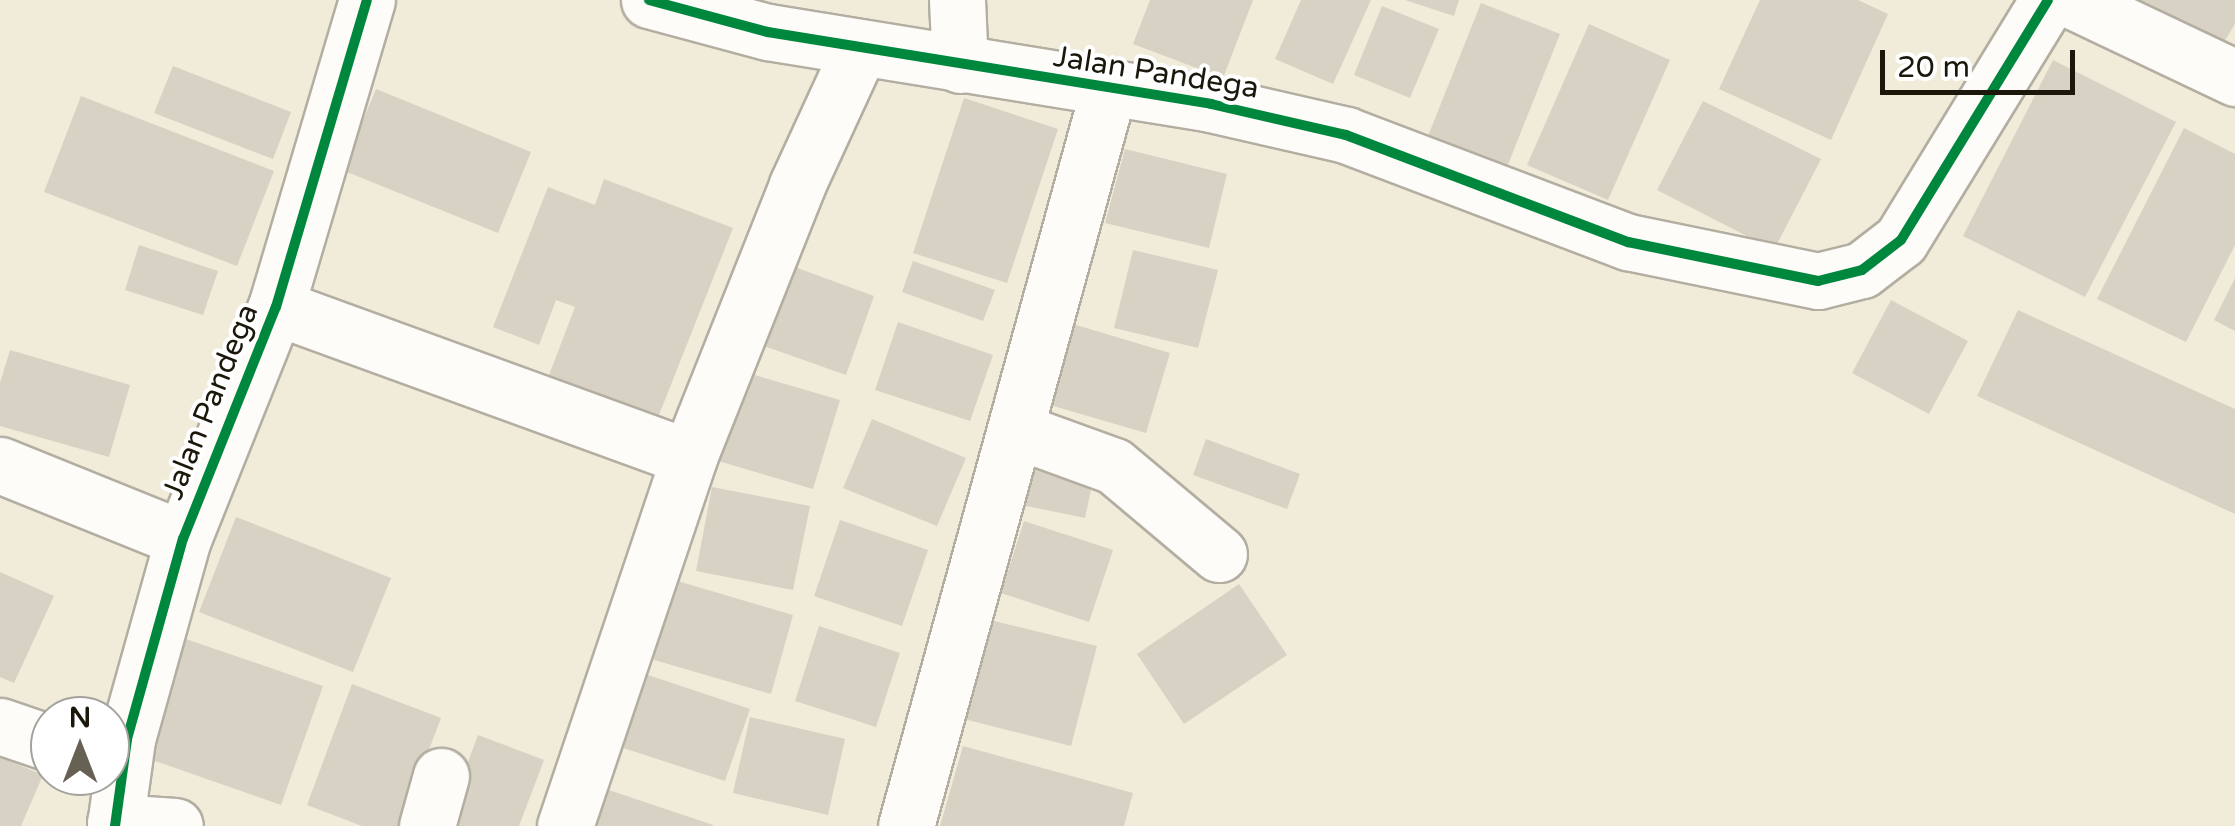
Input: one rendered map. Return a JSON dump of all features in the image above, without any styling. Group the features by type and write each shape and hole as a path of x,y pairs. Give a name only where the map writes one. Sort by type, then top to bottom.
{"street":[{"name":"Jalan Pandega","path":"130,719 184,539 276,308 367,0"},
{"name":"Jalan Pandega","path":"649,0 860,48 1108,91 1211,104 1346,135 1628,242 1818,281 1862,270 1901,240 2048,0"},
{"path":"957,0 960,65"},
{"path":"2072,0 2235,78"},
{"path":"565,826 688,456 796,185 860,48"},
{"path":"906,826 1108,91"},
{"path":"276,308 688,456"},
{"path":"1014,430 1114,466 1218,554"},
{"path":"0,465 184,539"},
{"path":"0,726 30,736"},
{"name":"Jalan Pandega","path":"115,796 115,824"},
{"path":"115,824 176,826"}],"building":[{"path":"1150,0 1253,0 1223,78 1133,44"},
{"path":"1301,0 1371,0 1333,84 1275,59"},
{"path":"1405,0 1459,0 1454,16"},
{"path":"1760,0 1858,0 1888,14 1831,140 1719,89"},
{"path":"2129,0 2235,0 2235,24 2218,52"},
{"path":"1481,3 1560,34 1507,167 1428,136"},
{"path":"1382,6 1439,29 1410,98 1354,75"},
{"path":"1589,24 1670,60 1608,200 1527,165"},
{"path":"2053,60 2176,122 2085,297 1963,236"},
{"path":"173,66 291,112 273,159 154,113"},
{"path":"376,89 531,152 498,233 342,170"},
{"path":"81,96 274,171 237,266 44,192"},
{"path":"964,98 1058,129 1007,283 913,253"},
{"path":"1703,101 1821,159 1774,250 1657,190"},
{"path":"2184,128 2235,154 2235,245 2186,342 2097,299"},
{"path":"1125,149 1227,174 1209,248 1105,223"},
{"path":"604,179 733,228 655,425 546,383 575,307 556,300 539,345 493,327 548,187 595,205"},
{"path":"139,245 218,271 203,315 125,290"},
{"path":"1133,250 1218,270 1198,348 1114,328"},
{"path":"913,261 995,290 983,321 902,292"},
{"path":"781,262 874,296 846,375 753,342"},
{"path":"2235,278 2235,331 2214,320"},
{"path":"1891,300 1968,341 1929,414 1852,373"},
{"path":"2018,310 2235,409 2235,514 1977,396"},
{"path":"898,322 993,355 970,421 875,390"},
{"path":"1066,322 1170,353 1146,433 1043,403"},
{"path":"10,350 130,385 109,457 0,426 0,383"},
{"path":"734,369 840,400 813,489 708,458"},
{"path":"872,419 966,458 937,526 843,488"},
{"path":"1206,439 1300,474 1287,509 1193,475"},
{"path":"1026,452 1096,466 1085,518 1017,504"},
{"path":"712,487 810,506 793,590 696,571"},
{"path":"236,517 391,578 353,672 199,612"},
{"path":"840,520 928,550 902,626 814,596"},
{"path":"1024,521 1113,550 1089,622 1001,593"},
{"path":"0,572 54,596 14,683 0,677"},
{"path":"674,580 793,615 771,694 651,659"},
{"path":"1239,584 1287,655 1184,724 1137,654"},
{"path":"990,620 1097,646 1071,746 964,719"},
{"path":"819,626 900,653 876,727 795,701"},
{"path":"183,638 323,686 281,805 141,756"},
{"path":"636,671 750,709 725,781 611,744"},
{"path":"352,684 441,718 400,826 362,826 307,805"},
{"path":"750,717 845,739 828,815 733,793"},
{"path":"478,735 544,760 519,826 444,826"},
{"path":"963,746 1133,793 1124,826 940,826"},
{"path":"0,757 30,770 30,796 34,796 21,826 0,826"},
{"path":"594,785 713,825 713,826 579,826"}],"cycle path":[{"path":"115,826 127,739 183,539 276,307 367,0"},
{"path":"649,0 768,32 1211,104 1346,135 1628,242 1818,281 1862,270 1901,240 2048,0"}]}
